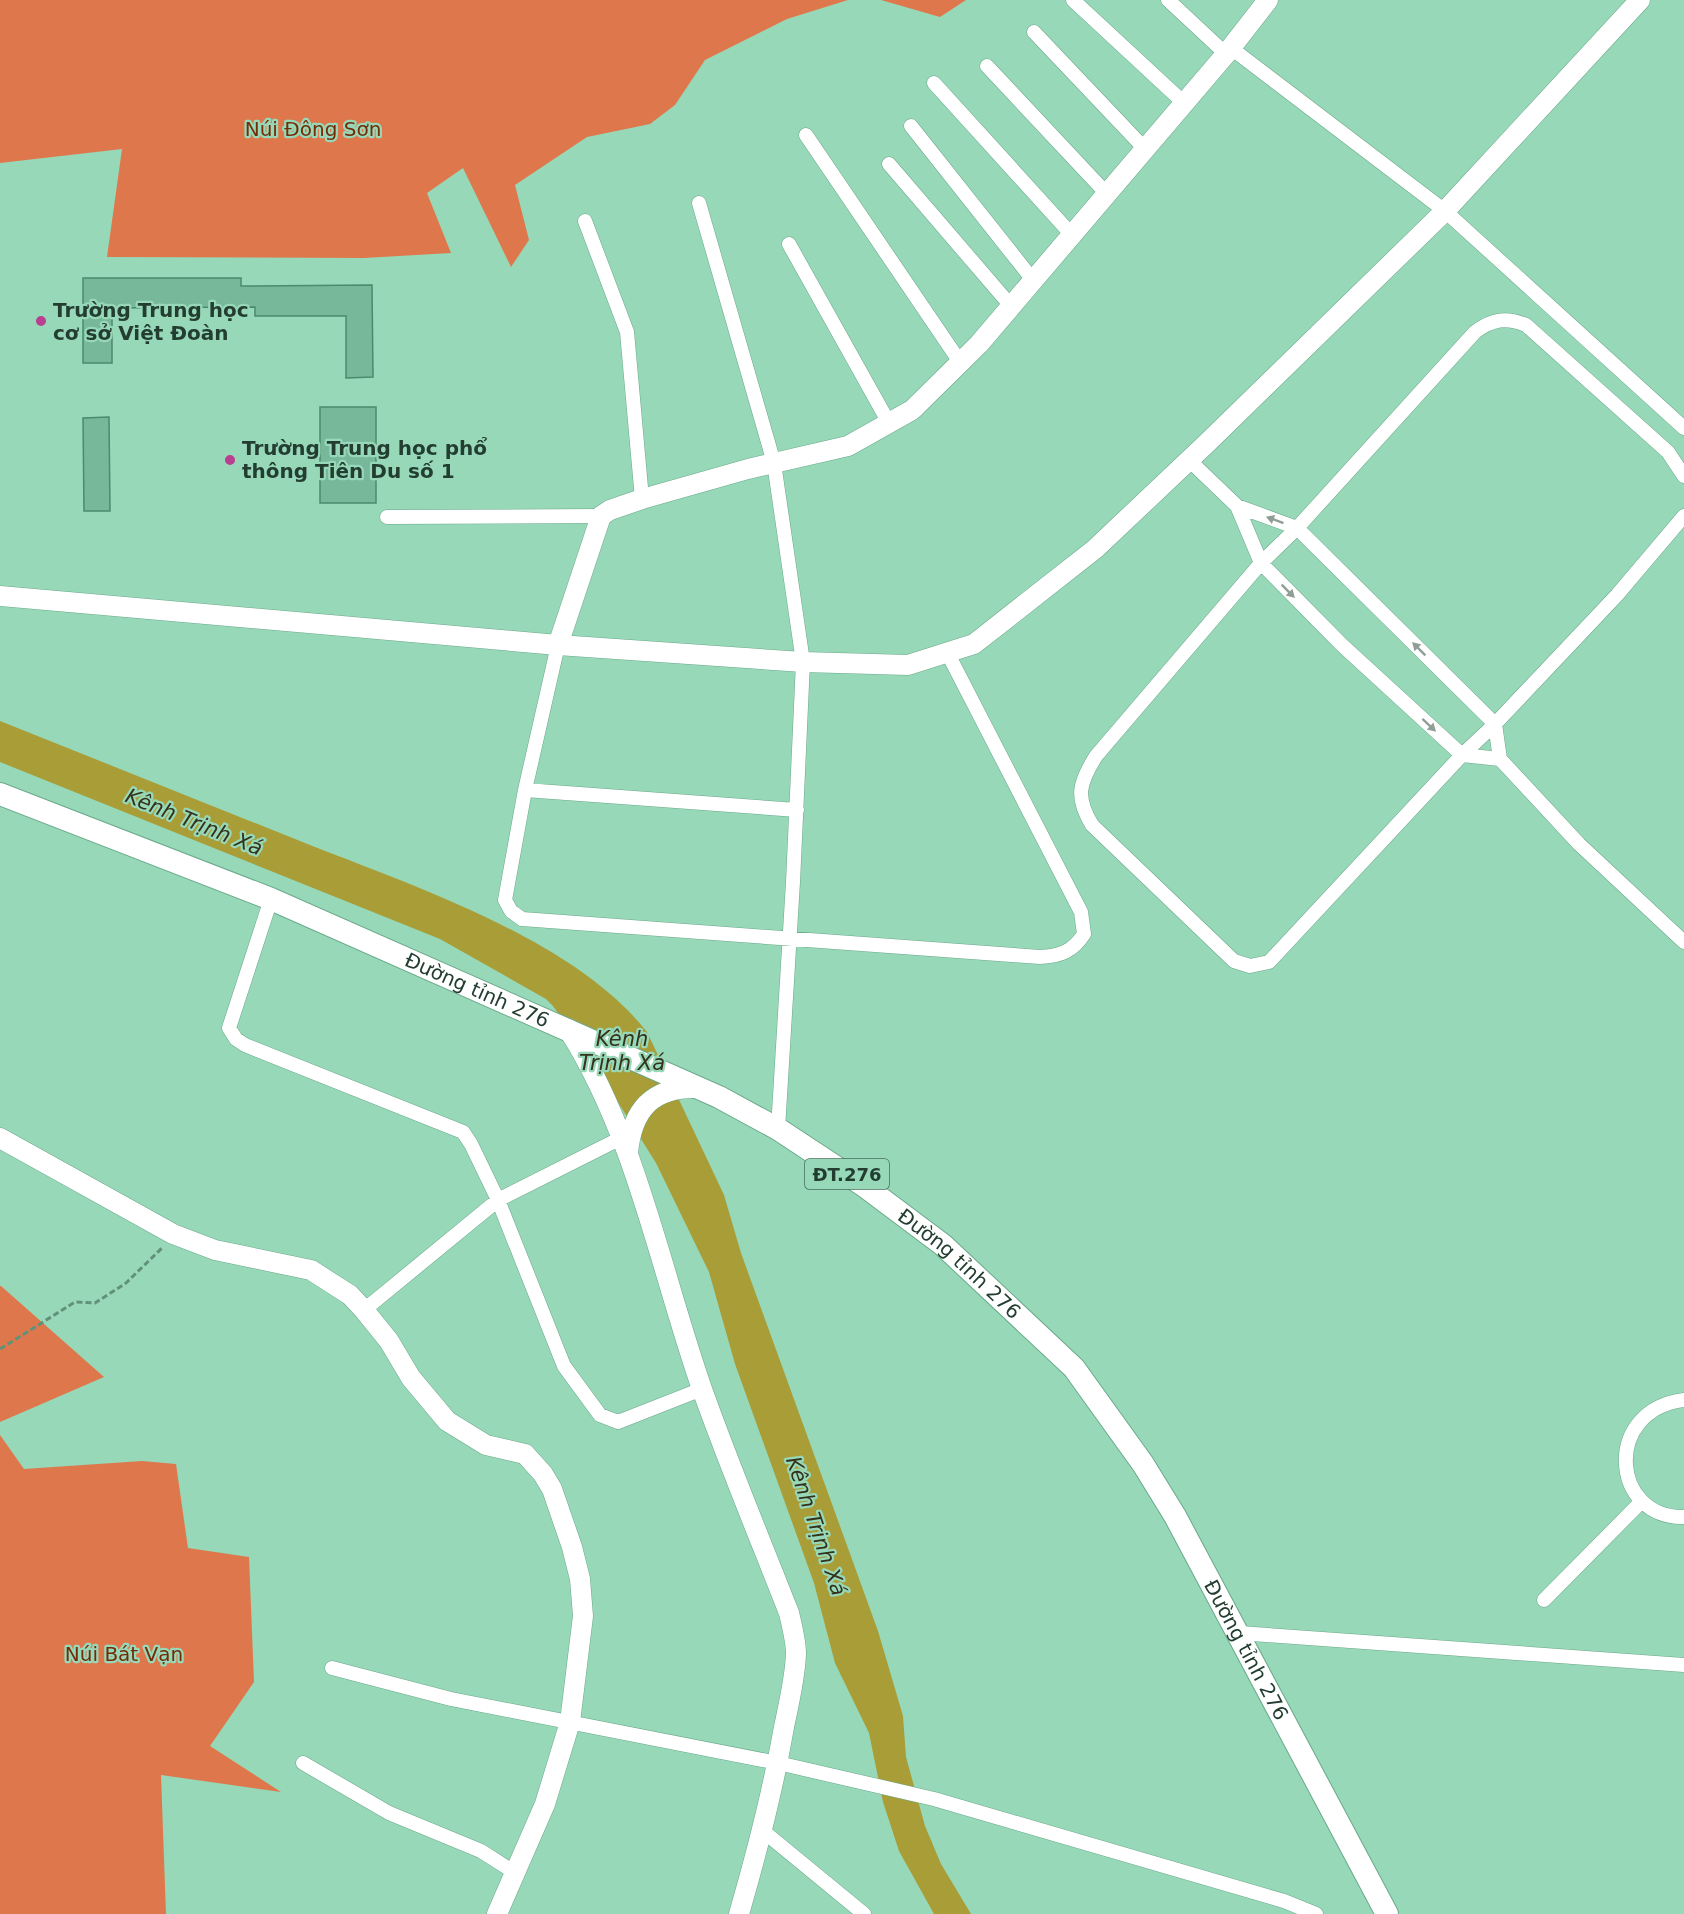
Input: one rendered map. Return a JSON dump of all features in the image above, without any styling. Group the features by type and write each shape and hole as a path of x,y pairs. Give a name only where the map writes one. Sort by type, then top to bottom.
{"main road":[{"path":"558,645 601,516 610,510 642,499 774,463 848,446 912,410 1011,306 1229,51 1268,0"},
{"path":"0,596 558,645 803,662 908,664 974,644 1095,549 1189,460 1445,211 1640,0"},
{"name":"Đường tỉnh 276","path":"0,794 271,899 699,1088 778,1129 863,1185 943,1245 1074,1368 1148,1473 1196,1552 1387,1914"},
{"path":"568,1029 598,1079 625,1147 702,1389 789,1614 793,1631 796,1652 794,1673 778,1763 763,1831 740,1914"},
{"path":"625,1147 637,1114 644,1105 668,1092 699,1088"},
{"path":"0,1138 173,1234 215,1250 310,1270 350,1295 364,1310 389,1341 411,1378 447,1421 486,1445 525,1454 543,1474 552,1489 580,1579 583,1616 570,1722 546,1804 497,1914"}],"street":[{"path":"1073,0 1184,103"},
{"path":"1167,0 1229,51 1445,211 1684,428"},
{"path":"1034,32 1145,149"},
{"path":"987,66 1107,194"},
{"path":"934,83 1072,235"},
{"path":"911,126 1033,280"},
{"path":"806,135 960,362"},
{"path":"889,164 1011,306"},
{"path":"699,203 774,463 803,662 797,810 778,1129"},
{"path":"585,221 627,332 642,499"},
{"path":"789,244 889,423"},
{"path":"1684,476 1668,452 1526,325 1511,319 1497,320 1475,332 1297,528 1261,563 1087,770 1080,796 1083,811 1092,825 1129,862 1234,961 1250,966 1269,962 1462,755 1495,724 1617,595 1684,516"},
{"path":"1189,460 1237,506 1261,563 1342,645 1462,755 1500,759"},
{"path":"1237,506 1297,528 1495,724 1500,759 1579,844 1684,942"},
{"path":"387,517 601,516"},
{"path":"558,645 525,790 505,900 511,911 522,919 790,940 1040,957 1058,956 1076,947 1084,934 1081,912 947,652"},
{"path":"525,790 797,810"},
{"path":"271,899 229,1028 236,1039 245,1045 463,1132 498,1200 564,1366 600,1415 618,1422 702,1389"},
{"path":"364,1310 498,1200 625,1147"},
{"path":"1684,1400 1668,1402 1650,1411 1635,1425 1627,1444 1625,1464 1631,1484 1642,1501 1658,1512 1684,1517"},
{"path":"1544,1599 1642,1501"},
{"path":"1239,1633 1684,1665"},
{"path":"332,1668 451,1698 778,1763 934,1799 1284,1900 1316,1914"},
{"path":"303,1763 389,1812 481,1851 514,1872"},
{"path":"763,1831 864,1914"}],"path":[{"path":"0,1349 75,1302 95,1303 126,1283 156,1256 173,1234"}],"green space":[{"name":"Núi Đông Sơn","path":"0,0 848,0 787,19 705,60 675,105 650,124 587,137 515,185 529,240 511,267 463,168 427,193 451,253 364,258 107,257 122,149 0,163"},
{"path":"881,0 966,0 940,17"},
{"path":"1,1286 104,1377 0,1422"},
{"name":"Núi Bát Vạn","path":"0,1435 24,1469 142,1461 176,1464 188,1548 249,1557 254,1682 210,1746 281,1792 161,1775 166,1914 0,1914"}],"water":[{"name":"Kênh Trịnh Xá","path":"0,721 390,876 487,918 534,942 577,969 615,999 647,1032 724,1195 741,1253 878,1631 903,1716 906,1757 925,1826 941,1864 971,1914 934,1914 899,1851 883,1802 869,1733 835,1663 814,1583 735,1364 709,1272 656,1163 591,1059 553,1006 546,999 440,939 0,762"}],"building":[{"path":"83,278 241,278 241,286 372,285 373,377 346,378 346,316 255,316 255,307 112,308 112,363 83,363"},
{"path":"320,407 376,407 376,503 320,503"},
{"path":"109,417 110,511 84,511 83,418"}],"place":[{"name":"Trường Trung học cơ sở Việt Đoàn","path":"41,321"},
{"name":"Trường Trung học phổ thông Tiên Du số 1","path":"230,460"}]}
